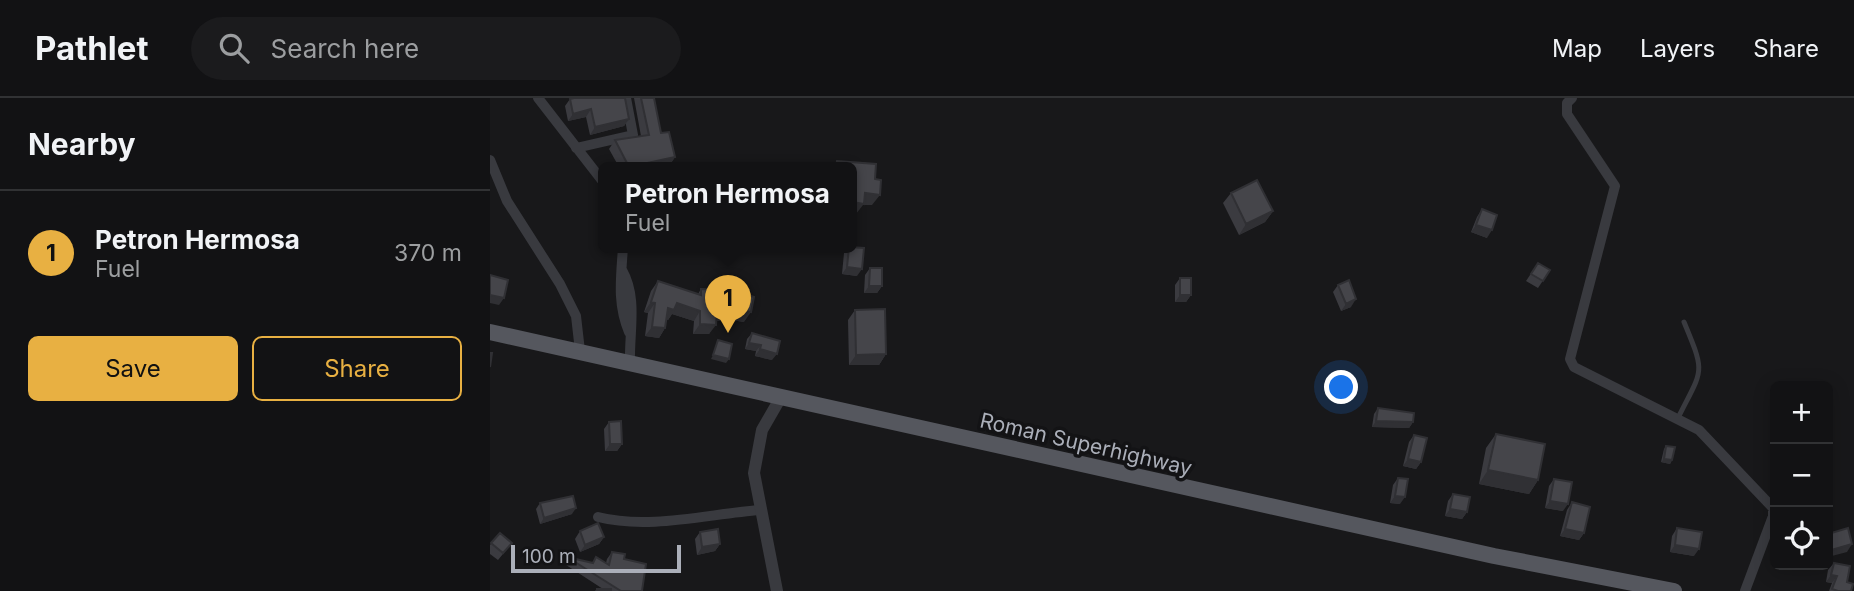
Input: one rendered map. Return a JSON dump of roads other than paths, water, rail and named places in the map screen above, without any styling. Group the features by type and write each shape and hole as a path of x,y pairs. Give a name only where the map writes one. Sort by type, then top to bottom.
{"main road":[{"name":"Roman Superhighway","path":"490,332 1506,558 1674,591"}],"street":[{"path":"540,98 598,176"},
{"path":"576,148 634,135 626,98"},
{"path":"1572,98 1567,103 1567,114 1615,186 1570,359 1574,367 1699,430 1773,508 1773,516 1745,591"},
{"path":"490,160 506,201 560,284 576,316 580,351"},
{"path":"623,253 619,287 623,318 629,332 630,363"},
{"path":"777,591 754,473 762,430 781,397"},
{"path":"598,517 627,523 662,522 760,510"}],"lane":[{"path":"1678,418 1700,373 1701,363 1684,322"}],"place":[{"name":"Petron Hermosa","path":"728,333"}]}
